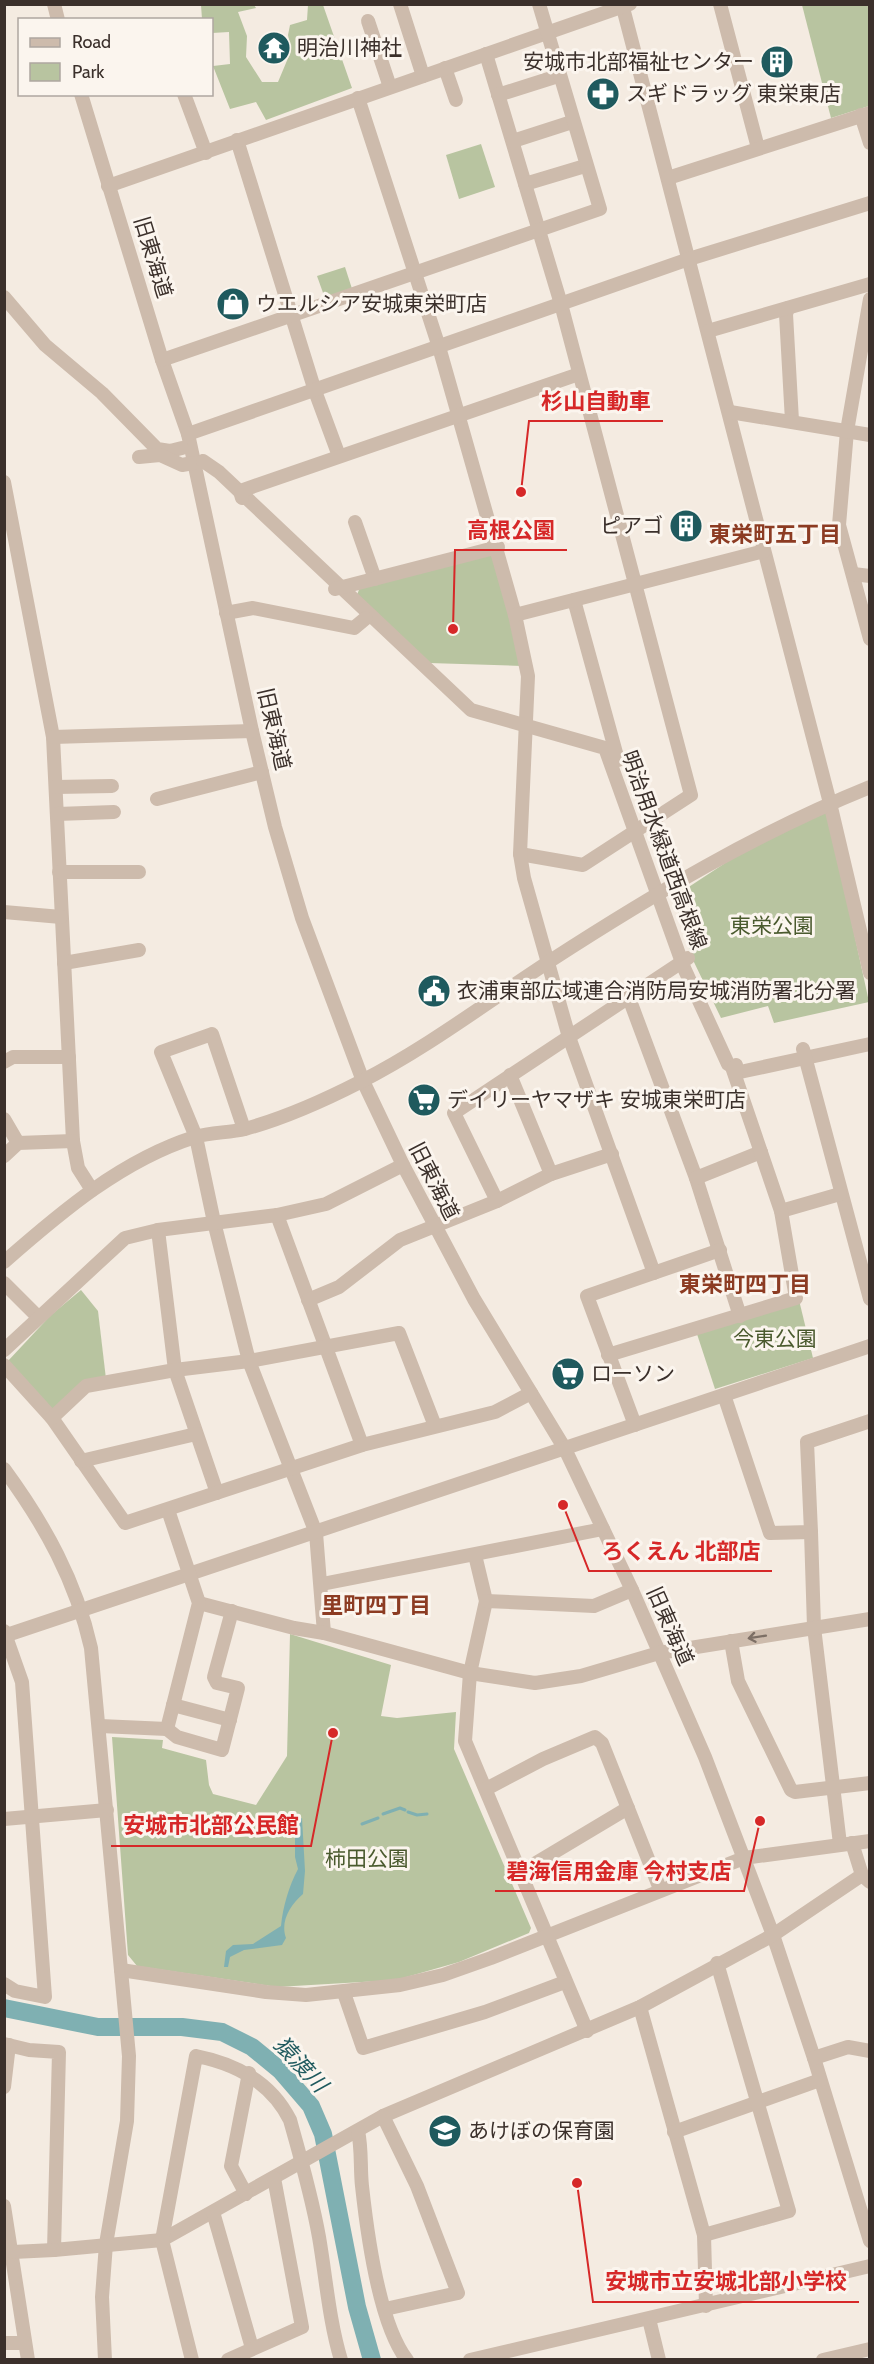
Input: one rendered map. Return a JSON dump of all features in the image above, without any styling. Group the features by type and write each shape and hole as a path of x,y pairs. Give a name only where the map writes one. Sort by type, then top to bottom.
{"street":[{"path":"400,4 423,76"},
{"path":"162,360 600,209 585,166 538,4"},
{"path":"720,4 758,148"},
{"path":"108,186 625,5 830,803 870,973"},
{"path":"368,21 390,87"},
{"path":"486,54 561,304 691,795 639,831 583,865 520,855"},
{"path":"445,68 456,100"},
{"path":"498,95 558,76"},
{"name":"旧東海道","path":"82,96 162,360 198,462 226,613 252,731 302,918 363,1081 403,1165 434,1228 565,1449 632,1590 705,1757 773,1935 814,2058 870,2241"},
{"path":"185,96 206,153"},
{"path":"358,98 440,347 498,547 515,615 528,676 520,855 569,1037 654,1273"},
{"path":"668,178 865,114 870,143"},
{"path":"513,141 572,122"},
{"path":"237,140 315,392 339,456"},
{"path":"525,184 585,166"},
{"path":"188,434 315,392 689,259 870,203"},
{"path":"708,331 870,284"},
{"path":"4,297 39,338 102,393 157,449 170,452 182,448"},
{"path":"870,299 847,431 839,525 870,639"},
{"path":"788,308 786,314 792,421"},
{"path":"240,492 579,374"},
{"path":"730,412 870,435"},
{"path":"139,458 160,455 182,465 198,462 219,472 240,492 240,496 471,710 612,756"},
{"path":"4,482 53,737 73,1141 78,1168 92,1190"},
{"path":"355,522 375,579"},
{"path":"338,588 498,547"},
{"path":"515,615 764,551"},
{"path":"853,574 870,576"},
{"path":"338,588 467,716 527,729"},
{"name":"明治用水緑道西高根線","path":"574,600 612,756 685,960 728,1064 735,1065 781,1211 796,1298 740,1316"},
{"path":"226,613 253,608 354,628 366,618"},
{"path":"53,737 252,731"},
{"path":"157,799 262,772"},
{"path":"56,787 112,786"},
{"path":"4,1262 92,1190 152,1156 196,1137 244,1129 303,1110 363,1081 468,1018 548,963 661,891 830,803 870,787"},
{"path":"57,814 114,812"},
{"path":"59,872 139,872"},
{"path":"4,912 61,917"},
{"path":"64,963 139,950"},
{"path":"497,1201 454,1113 685,960"},
{"path":"608,1355 740,1316 696,1178 629,998"},
{"path":"244,1129 212,1034 161,1052 196,1137 214,1222 249,1361 316,1533 322,1584 324,1633"},
{"path":"735,1065 740,1072 870,1035"},
{"path":"804,1053 870,1044"},
{"path":"804,1053 870,1299"},
{"path":"4,1062 13,1057 69,1057"},
{"path":"510,1075 551,1174"},
{"path":"4,1119 18,1143"},
{"path":"4,1156 18,1143 73,1141"},
{"path":"696,1178 761,1152"},
{"path":"308,1300 339,1287 400,1240 497,1201 551,1174 612,1154"},
{"path":"4,1350 124,1238 158,1230 277,1215 326,1204 403,1165"},
{"path":"781,1211 840,1194"},
{"path":"277,1215 362,1445"},
{"path":"158,1230 175,1370 217,1493"},
{"path":"635,1425 587,1296 720,1250"},
{"path":"4,1283 38,1317"},
{"path":"52,1418 86,1386 175,1370 249,1361 399,1333 435,1426"},
{"path":"4,1984 15,1991 45,1997 22,1682 5,1634 316,1533 870,1346"},
{"path":"4,1365 52,1418 125,1523 362,1445 495,1412 531,1393"},
{"path":"724,1395 767,1529 770,1533 811,1532"},
{"path":"13,2252 162,2240 383,2116 640,2007 717,1963 773,1935 866,1879 846,1844 833,1788 814,1628 807,1442 870,1421"},
{"path":"81,1461 196,1434"},
{"path":"4,1469 39,1517 62,1560 83,1610 91,1648 100,1726 129,2056 127,2121 106,2244 102,2297 105,2360"},
{"path":"167,1729 199,1603 168,1510"},
{"path":"322,1584 603,1529"},
{"path":"475,1555 486,1601 470,1673 465,1741 587,2031"},
{"path":"486,1601 594,1606 632,1590"},
{"path":"199,1603 294,1628 324,1633 470,1673 535,1683 581,1676 659,1653 870,1619"},
{"path":"100,1726 167,1729 177,1737 222,1750 238,1688 216,1683 214,1677 232,1611"},
{"path":"731,1641 738,1681 790,1790 795,1792 870,1783"},
{"path":"173,1705 230,1720"},
{"path":"486,1789 543,1759 595,1737 602,1743 660,1889"},
{"path":"521,1872 628,1808"},
{"path":"4,1819 107,1810"},
{"path":"120,1970 266,1992 306,1995 344,1994 400,1985 443,1975 744,1858 870,1841"},
{"path":"704,2235 789,2211 717,1963"},
{"path":"344,1994 363,2048 485,2012 565,1982"},
{"path":"640,2007 704,2235 706,2306"},
{"path":"4,2087 7,2045 29,2050 59,2052 54,2250"},
{"path":"814,2058 848,2048 870,2051"},
{"path":"192,2360 162,2240 196,2056 215,2060 249,2073 285,2109 291,2120 305,2161 330,2300 331,2328 342,2360"},
{"path":"246,2194 231,2166 249,2073"},
{"path":"674,2132 820,2080"},
{"path":"383,2116 417,2186 458,2293 385,2309"},
{"path":"355,2133 375,2265 385,2309 397,2348 407,2360"},
{"path":"228,2360 302,2327 274,2178"},
{"path":"4,2206 13,2252 28,2360"},
{"path":"213,2212 252,2348"},
{"path":"470,2360 870,2266"},
{"path":"649,2319 659,2360"},
{"path":"4,2343 26,2343"},
{"path":"823,2360 870,2349"}],"green space":[{"path":"201,5 254,5 256,8 238,12 247,36 246,57 262,82 278,82 291,51 288,35 290,25 307,20 308,5 323,5 352,88 266,120 256,102 230,109 213,66 230,64 229,32 213,33 213,18 202,18"},
{"path":"802,5 869,5 869,106 831,118"},
{"path":"481,144 495,187 459,199 446,155"},
{"path":"345,267 354,295 327,304 317,276"},
{"path":"488,554 494,557 522,666 429,663 357,595 360,587"},
{"name":"東栄公園","path":"827,808 869,1002 774,1023 768,1006 721,1018 692,958 674,900 675,896 748,848"},
{"path":"81,1290 98,1311 106,1379 49,1412 7,1362 51,1315"},
{"name":"今東公園","path":"799,1300 813,1358 715,1389 697,1334"},
{"name":"柿田公園","path":"290,1634 391,1665 381,1716 397,1718 456,1712 454,1749 531,1928 529,1933 459,1962 396,1980 277,1987 137,1966 128,1955 112,1737 163,1740 162,1748 206,1760 209,1785 213,1794 256,1805 287,1756"}],"water":[{"path":"302,1818 305,1871 303,1894 287,1914 284,1926 286,1938 282,1945 244,1950 230,1957 228,1967 224,1967 226,1951 233,1945 253,1944 281,1926 287,1896 298,1869 295,1857 295,1822"}],"waterway":[{"path":"383,1814 400,1808 405,1810"},
{"path":"408,1812 417,1815 427,1814"},
{"path":"362,1824 378,1818"},
{"name":"猿渡川","path":"4,2008 98,2027 182,2027 222,2032 252,2047 280,2070 311,2106 323,2134 357,2307 372,2360"}],"place":[{"name":"明治川神社","path":"274,48"},
{"name":"安城市北部福祉センター","path":"777,62"},
{"name":"スギドラッグ 東栄東店","path":"603,94"},
{"name":"ウエルシア安城東栄町店","path":"233,304"},
{"name":"杉山自動車","path":"521,492"},
{"name":"ピアゴ","path":"686,526"},
{"name":"高根公園","path":"453,629"},
{"name":"衣浦東部広域連合消防局安城消防署北分署","path":"434,991"},
{"name":"デイリーヤマザキ 安城東栄町店","path":"424,1100"},
{"name":"ローソン","path":"568,1374"},
{"name":"ろくえん 北部店","path":"563,1505"},
{"name":"安城市北部公民館","path":"333,1733"},
{"name":"碧海信用金庫 今村支店","path":"760,1821"},
{"name":"あけぼの保育園","path":"445,2131"},
{"name":"安城市立安城北部小学校","path":"577,2183"}],"district":[{"name":"東栄町五丁目","path":"775,534"},
{"name":"東栄町四丁目","path":"745,1284"},
{"name":"里町四丁目","path":"376,1605"}]}
